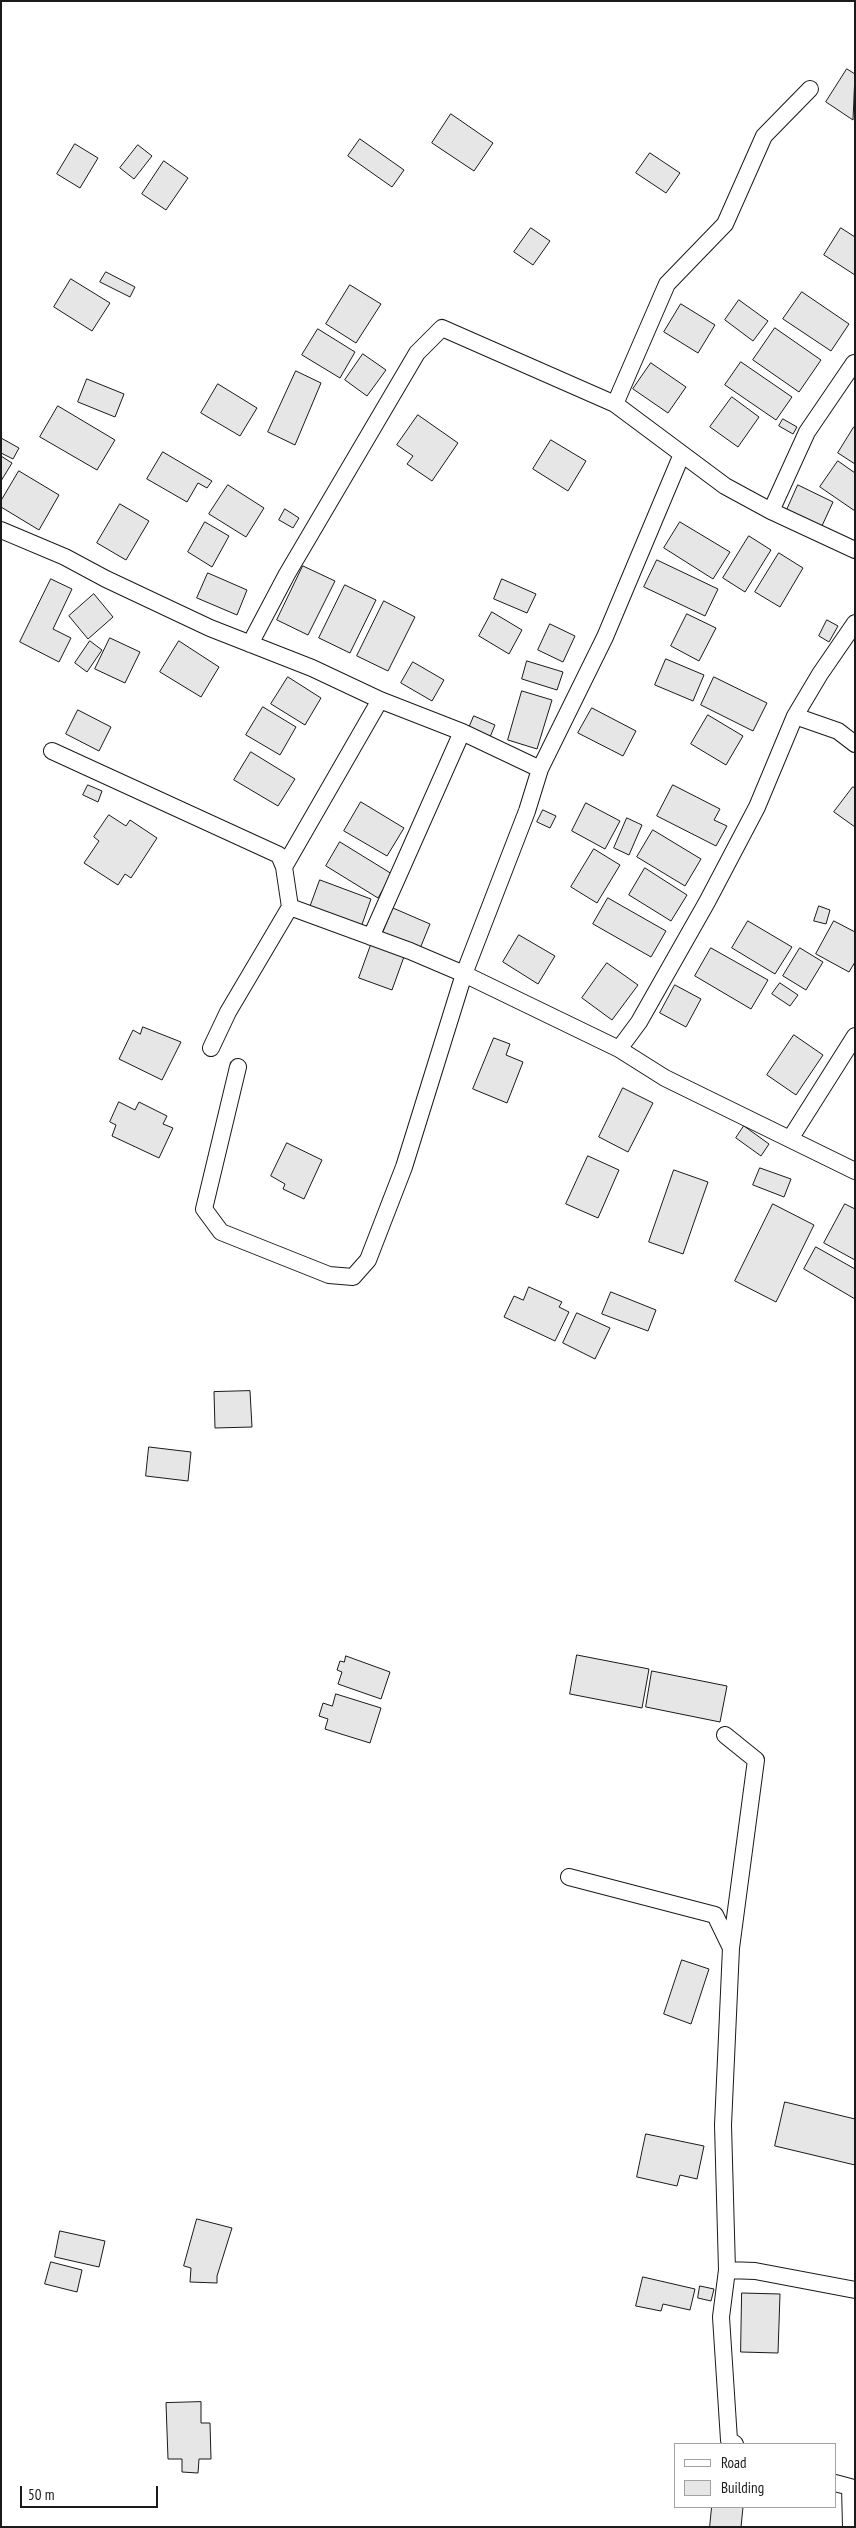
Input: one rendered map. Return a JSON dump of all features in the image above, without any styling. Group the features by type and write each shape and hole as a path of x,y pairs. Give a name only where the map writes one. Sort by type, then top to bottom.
{"street":[{"path":"615,404 668,284 725,224 764,136 810,89"},
{"path":"250,644 287,574 417,353 442,328 615,404 725,486 771,511 855,550"},
{"path":"771,511 806,432 854,363"},
{"path":"238,1067 204,1209 221,1232 329,1275 353,1277 368,1260 404,1168 464,974 527,811 540,769 605,636 682,454"},
{"path":"1,530 65,557 106,579 210,628 320,671 380,700 462,732 540,769"},
{"path":"619,1050 639,1022 707,902 757,808 795,716 820,674 855,623"},
{"path":"284,867 380,700"},
{"path":"795,716 838,731 855,744"},
{"path":"371,936 462,732"},
{"path":"52,751 279,856 284,867 290,907 228,1012 211,1048"},
{"path":"290,907 371,936 464,974 619,1050 665,1078 855,1171"},
{"path":"790,1139 855,1036"},
{"path":"725,1735 756,1760 731,1948 722,2125 728,2270 721,2317 729,2440 734,2443"},
{"path":"569,1877 715,1915 731,1948"},
{"path":"728,2270 756,2271 855,2290"},
{"path":"836,2483 850,2487 851,2527"}],"building":[{"path":"847,69 855,74 853,120 826,102"},
{"path":"451,114 493,143 474,171 432,143"},
{"path":"360,139 404,170 392,187 348,156"},
{"path":"75,144 98,158 80,188 57,174"},
{"path":"138,145 152,156 134,179 120,168"},
{"path":"650,153 680,173 666,193 636,173"},
{"path":"164,161 188,178 166,210 142,194"},
{"path":"531,228 550,241 533,265 514,252"},
{"path":"841,228 855,237 855,275 824,255"},
{"path":"106,272 135,287 130,297 100,282"},
{"path":"71,279 110,303 92,331 54,307"},
{"path":"350,285 381,304 356,343 326,324"},
{"path":"802,292 849,324 831,351 783,319"},
{"path":"739,300 768,321 753,341 725,320"},
{"path":"681,304 715,325 698,353 664,332"},
{"path":"775,328 821,360 799,392 753,360"},
{"path":"318,329 355,352 340,378 302,355"},
{"path":"363,354 386,370 367,396 345,380"},
{"path":"741,362 792,397 776,420 725,385"},
{"path":"651,363 686,387 668,413 633,389"},
{"path":"296,371 321,383 295,445 268,432"},
{"path":"87,379 124,394 115,417 78,402"},
{"path":"218,384 257,408 240,436 201,413"},
{"path":"732,397 759,417 738,447 710,427"},
{"path":"58,406 115,440 97,470 40,437"},
{"path":"418,415 458,443 432,481 407,464 413,456 397,445"},
{"path":"783,419 797,427 793,434 779,426"},
{"path":"855,427 855,464 838,453"},
{"path":"1,438 19,448 13,459 1,453"},
{"path":"551,440 586,461 568,491 533,469"},
{"path":"163,452 212,481 207,488 198,483 187,502 147,479"},
{"path":"1,456 12,463 1,481"},
{"path":"838,461 855,473 855,511 820,487"},
{"path":"19,471 59,495 39,530 1,507 1,501"},
{"path":"228,485 264,508 246,537 209,514"},
{"path":"798,485 833,502 821,528 786,512"},
{"path":"120,504 149,521 126,560 97,543"},
{"path":"285,509 299,518 293,528 279,520"},
{"path":"205,522 229,536 212,567 188,552"},
{"path":"680,522 730,552 713,579 664,548"},
{"path":"749,536 771,550 745,592 723,578"},
{"path":"779,553 803,568 780,607 755,592"},
{"path":"657,560 718,589 705,616 644,587"},
{"path":"303,566 335,581 308,635 277,620"},
{"path":"208,573 247,590 237,615 197,598"},
{"path":"51,579 72,589 53,629 71,638 59,662 20,642"},
{"path":"502,579 536,594 527,613 494,599"},
{"path":"345,585 376,600 350,653 319,638"},
{"path":"94,594 113,617 88,639 69,616"},
{"path":"384,601 415,617 388,671 357,656"},
{"path":"492,612 522,630 509,654 479,636"},
{"path":"687,614 716,628 699,661 671,646"},
{"path":"827,620 838,626 829,642 819,636"},
{"path":"550,624 575,636 563,662 538,650"},
{"path":"110,638 140,652 125,683 95,669"},
{"path":"90,641 102,650 87,672 75,663"},
{"path":"179,641 219,667 201,697 160,672"},
{"path":"666,659 704,675 693,701 655,685"},
{"path":"527,661 563,672 557,690 522,679"},
{"path":"413,662 444,680 432,701 401,683"},
{"path":"288,677 321,698 305,725 271,704"},
{"path":"714,677 767,703 753,731 701,705"},
{"path":"522,691 552,700 537,749 508,740"},
{"path":"263,707 296,727 280,755 246,735"},
{"path":"592,708 636,731 623,756 578,733"},
{"path":"78,710 111,727 99,751 66,734"},
{"path":"708,715 743,736 726,765 691,744"},
{"path":"474,716 495,725 490,737 469,728"},
{"path":"251,752 295,779 278,806 234,780"},
{"path":"88,785 102,791 98,802 83,795"},
{"path":"673,785 720,809 714,820 727,826 716,846 657,816"},
{"path":"853,787 855,788 855,827 834,812"},
{"path":"361,802 404,828 387,856 344,831"},
{"path":"586,803 620,821 605,849 572,831"},
{"path":"543,810 556,816 550,828 537,822"},
{"path":"109,815 126,826 130,820 157,838 131,878 125,874 118,885 84,863 99,841 94,837"},
{"path":"627,818 642,825 629,855 614,848"},
{"path":"653,830 701,859 685,886 637,857"},
{"path":"340,842 392,874 378,898 326,866"},
{"path":"594,849 620,865 597,903 571,887"},
{"path":"645,868 687,895 671,921 629,895"},
{"path":"320,880 371,899 360,930 309,910"},
{"path":"608,898 666,931 651,957 593,924"},
{"path":"819,906 830,910 826,924 814,921"},
{"path":"393,908 430,924 419,951 382,935"},
{"path":"748,921 792,947 775,974 732,948"},
{"path":"834,921 855,932 855,962 849,972 816,954"},
{"path":"519,935 555,956 538,984 503,962"},
{"path":"372,942 405,954 392,990 359,978"},
{"path":"711,948 768,980 751,1009 695,976"},
{"path":"800,948 823,962 806,990 783,976"},
{"path":"607,963 638,985 612,1020 582,998"},
{"path":"780,983 798,995 790,1006 772,994"},
{"path":"675,985 701,999 686,1027 660,1013"},
{"path":"143,1027 181,1042 162,1080 119,1059 133,1030 140,1034"},
{"path":"794,1035 823,1055 796,1095 767,1075"},
{"path":"494,1038 510,1044 506,1055 523,1062 507,1103 473,1089"},
{"path":"623,1088 653,1103 628,1152 599,1137"},
{"path":"119,1102 135,1110 139,1102 167,1116 163,1124 173,1128 159,1158 112,1136 116,1125 110,1122"},
{"path":"744,1126 769,1144 761,1156 736,1138"},
{"path":"287,1143 322,1160 304,1199 283,1189 285,1184 271,1176"},
{"path":"588,1156 619,1170 598,1218 566,1204"},
{"path":"760,1168 791,1179 784,1197 753,1185"},
{"path":"674,1170 708,1182 683,1254 649,1242"},
{"path":"773,1204 814,1225 776,1302 735,1281"},
{"path":"845,1204 855,1209 855,1260 824,1243"},
{"path":"816,1247 855,1269 855,1299 804,1269"},
{"path":"529,1287 562,1302 559,1307 569,1312 555,1341 504,1317 514,1296 523,1300"},
{"path":"611,1292 656,1310 648,1331 602,1314"},
{"path":"577,1313 610,1328 595,1359 563,1343"},
{"path":"250,1391 252,1427 215,1428 214,1392"},
{"path":"149,1447 191,1452 188,1481 146,1476"},
{"path":"577,1655 649,1669 642,1708 570,1694"},
{"path":"346,1656 390,1672 381,1699 338,1684 342,1672 337,1670 340,1661 344,1662"},
{"path":"652,1671 727,1686 720,1722 646,1707"},
{"path":"336,1694 381,1708 370,1743 325,1729 328,1719 319,1716 323,1703 332,1706"},
{"path":"682,1960 709,1969 691,2024 664,2014"},
{"path":"785,2102 855,2119 855,2165 775,2146"},
{"path":"646,2134 704,2146 697,2179 680,2175 677,2186 637,2177"},
{"path":"197,2219 232,2228 217,2276 217,2283 190,2282 191,2268 184,2266"},
{"path":"60,2231 105,2241 99,2267 55,2257"},
{"path":"51,2262 82,2270 77,2292 45,2284"},
{"path":"643,2277 695,2289 690,2310 663,2304 661,2311 636,2306"},
{"path":"700,2286 714,2289 711,2301 698,2298"},
{"path":"742,2293 780,2294 778,2353 741,2352"},
{"path":"201,2402 201,2423 210,2423 211,2459 199,2459 198,2473 182,2472 182,2459 168,2459 166,2403"},
{"path":"712,2508 743,2508 741,2527 710,2527"}]}
